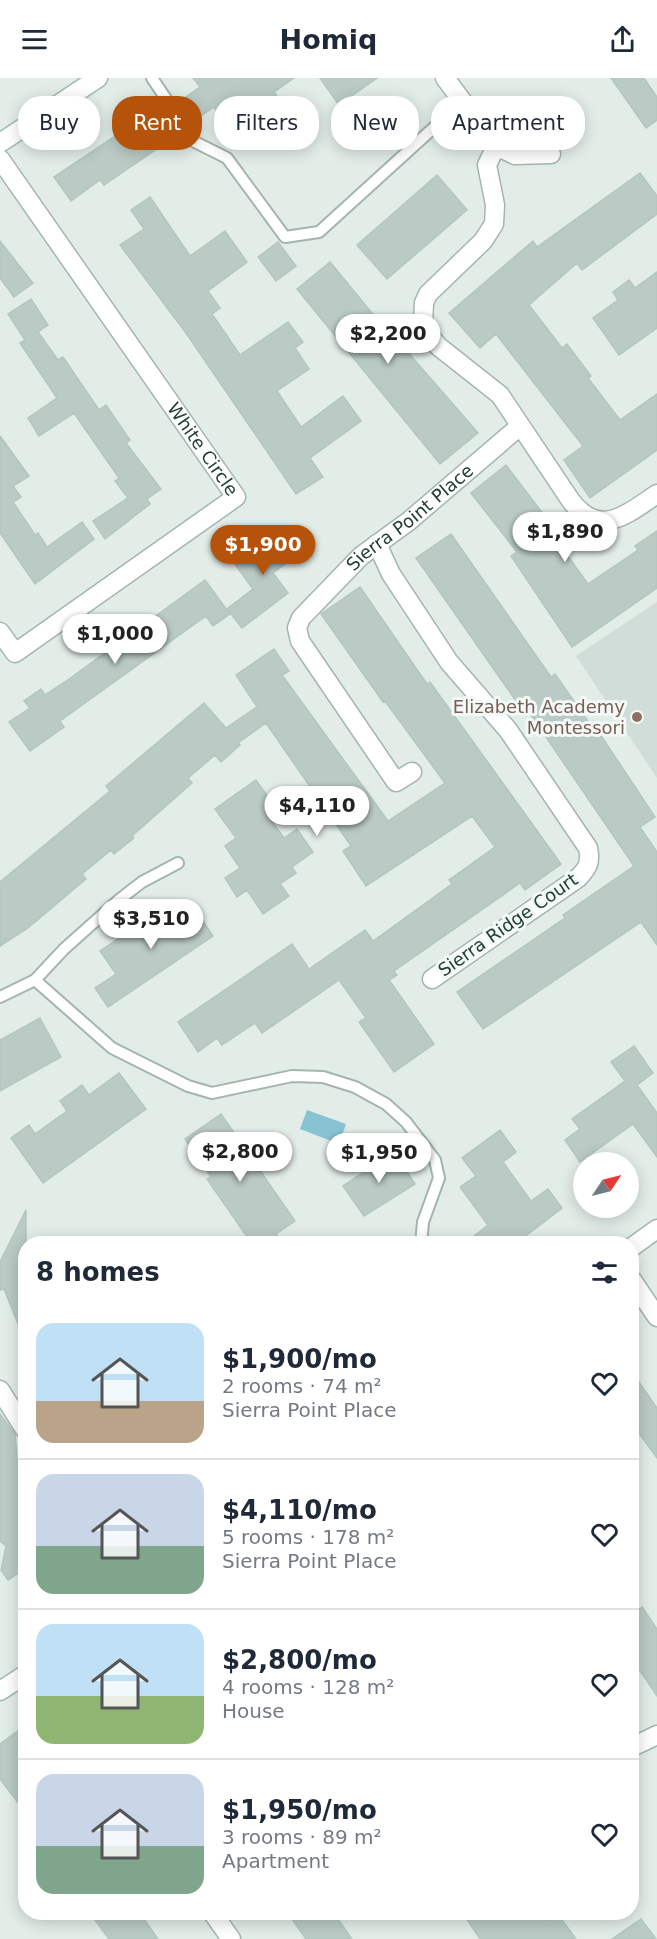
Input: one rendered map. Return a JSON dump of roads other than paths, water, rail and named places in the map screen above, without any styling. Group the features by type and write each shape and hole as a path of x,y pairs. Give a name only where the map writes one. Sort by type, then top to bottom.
{"street":[{"path":"0,143 98,78"},
{"path":"445,78 458,96"},
{"path":"494,150 487,165 495,205 494,224 483,241 428,294 422,314 426,331 432,339 494,389 577,508 593,519 618,520 657,494"},
{"path":"504,150 515,155 551,154"},
{"name":"White Circle","path":"0,159 236,497 15,653 0,632"},
{"name":"Sierra Point Place","path":"412,772 396,782 300,641 297,628 301,618 361,556 409,521 520,426"},
{"name":"Sierra Ridge Court","path":"377,544 391,574 449,662 508,730 588,848 590,858 587,868 578,878 432,979"},
{"path":"639,1242 657,1229"},
{"path":"639,1290 657,1317"},
{"path":"0,1390 18,1418"},
{"path":"0,1692 18,1680"},
{"path":"639,1744 657,1735"},
{"path":"218,1920 231,1939"}],"lane":[{"path":"152,78 195,142 227,158 285,237 319,232 431,130"},
{"path":"0,997 36,980 64,949 120,898 142,882 178,863"},
{"path":"36,980 88,1030 112,1048 188,1086 212,1093 292,1076 323,1077 356,1087 386,1104 406,1122 435,1160 439,1178 423,1222 422,1236"}],"water":[{"path":"307,1110 346,1124 339,1144 300,1129"}],"place":[{"name":"Elizabeth Academy Montessori","path":"637,717"}]}
